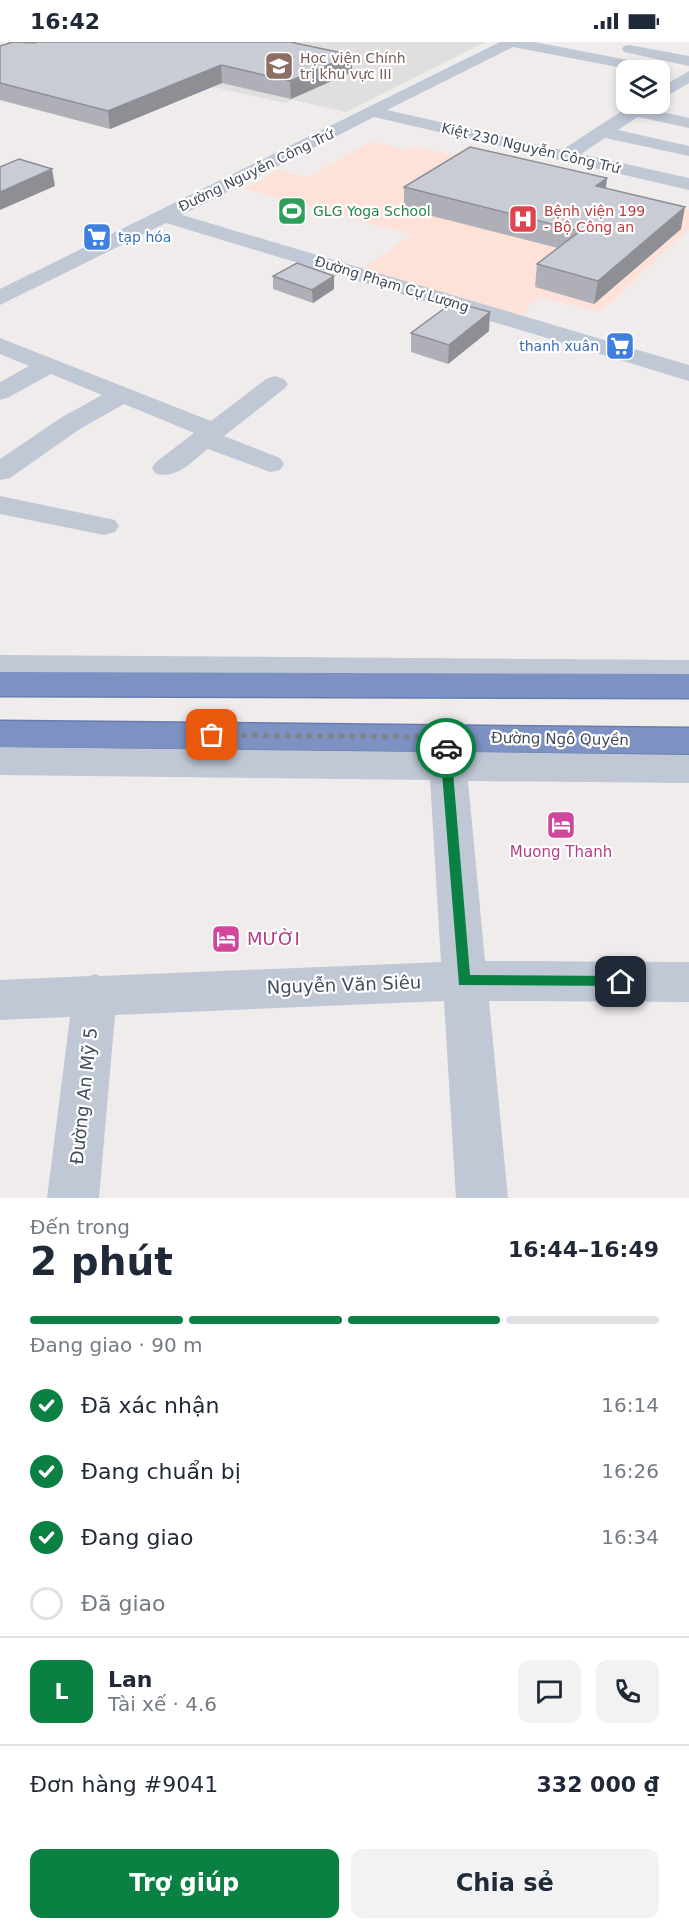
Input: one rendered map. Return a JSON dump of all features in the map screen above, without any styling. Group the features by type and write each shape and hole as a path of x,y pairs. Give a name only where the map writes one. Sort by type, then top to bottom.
{"highway":[{"path":"0,684 689,686"},
{"name":"Đường Ngô Quyền","path":"0,734 446,751 689,741"}],"street":[{"path":"511,42 616,63"},
{"name":"Đường Nguyễn Công Trứ","path":"0,298 511,42"},
{"path":"619,47 689,73"},
{"path":"670,72 689,73"},
{"path":"670,87 689,73"},
{"name":"Kiệt 230 Nguyễn Công Trứ","path":"372,112 689,184"},
{"path":"565,156 629,114"},
{"path":"661,114 689,123"},
{"path":"602,132 689,151"},
{"name":"Đường Phạm Cự Lượng","path":"164,216 689,373"},
{"path":"0,345 123,394 270,464"},
{"path":"0,392 49,365"},
{"path":"166,468 275,384"},
{"path":"0,472 71,423 123,394"},
{"path":"0,505 104,526"},
{"path":"0,667 689,672"},
{"path":"482,1198 446,751 689,769"},
{"name":"Đường Ngô Quyền","path":"0,761 446,751"},
{"name":"Nguyễn Văn Siêu","path":"0,1000 94,994 464,981 689,982"},
{"name":"Đường An Mỹ 5","path":"73,1198 94,994"}],"shaded area":[{"name":"Học viện Chính trị khu vực III","path":"75,42 485,42 346,112 293,100 285,103 51,50"},
{"name":"Bệnh viện 199 - Bộ Công an","path":"372,141 408,150 414,146 466,156 689,210 689,229 600,312 538,297 521,315 362,269 412,235 245,189 279,170 308,177"}],"building":[{"path":"13,42 290,42 352,55 290,81 221,65 108,111 0,83 0,46"},
{"path":"470,147 607,178 596,186 685,207 598,281 537,264 580,231 404,187"},
{"path":"19,159 52,169 0,192 0,167"},
{"path":"297,263 334,276 312,290 273,276"},
{"path":"453,302 490,312 449,345 411,333"}],"way so far":[{"path":"212,735 445,737 446,748"}],"place":[{"name":"Học viện Chính trị khu vực III","path":"279,66"},
{"name":"GLG Yoga School","path":"292,211"},
{"name":"Bệnh viện 199 - Bộ Công an","path":"523,219"},
{"name":"tạp hóa","path":"97,237"},
{"name":"thanh xuân","path":"620,346"},
{"name":"Muong Thanh","path":"561,825"},
{"name":"MƯỜI","path":"226,939"}],"route":[{"path":"446,748 464,981 621,982"}]}
